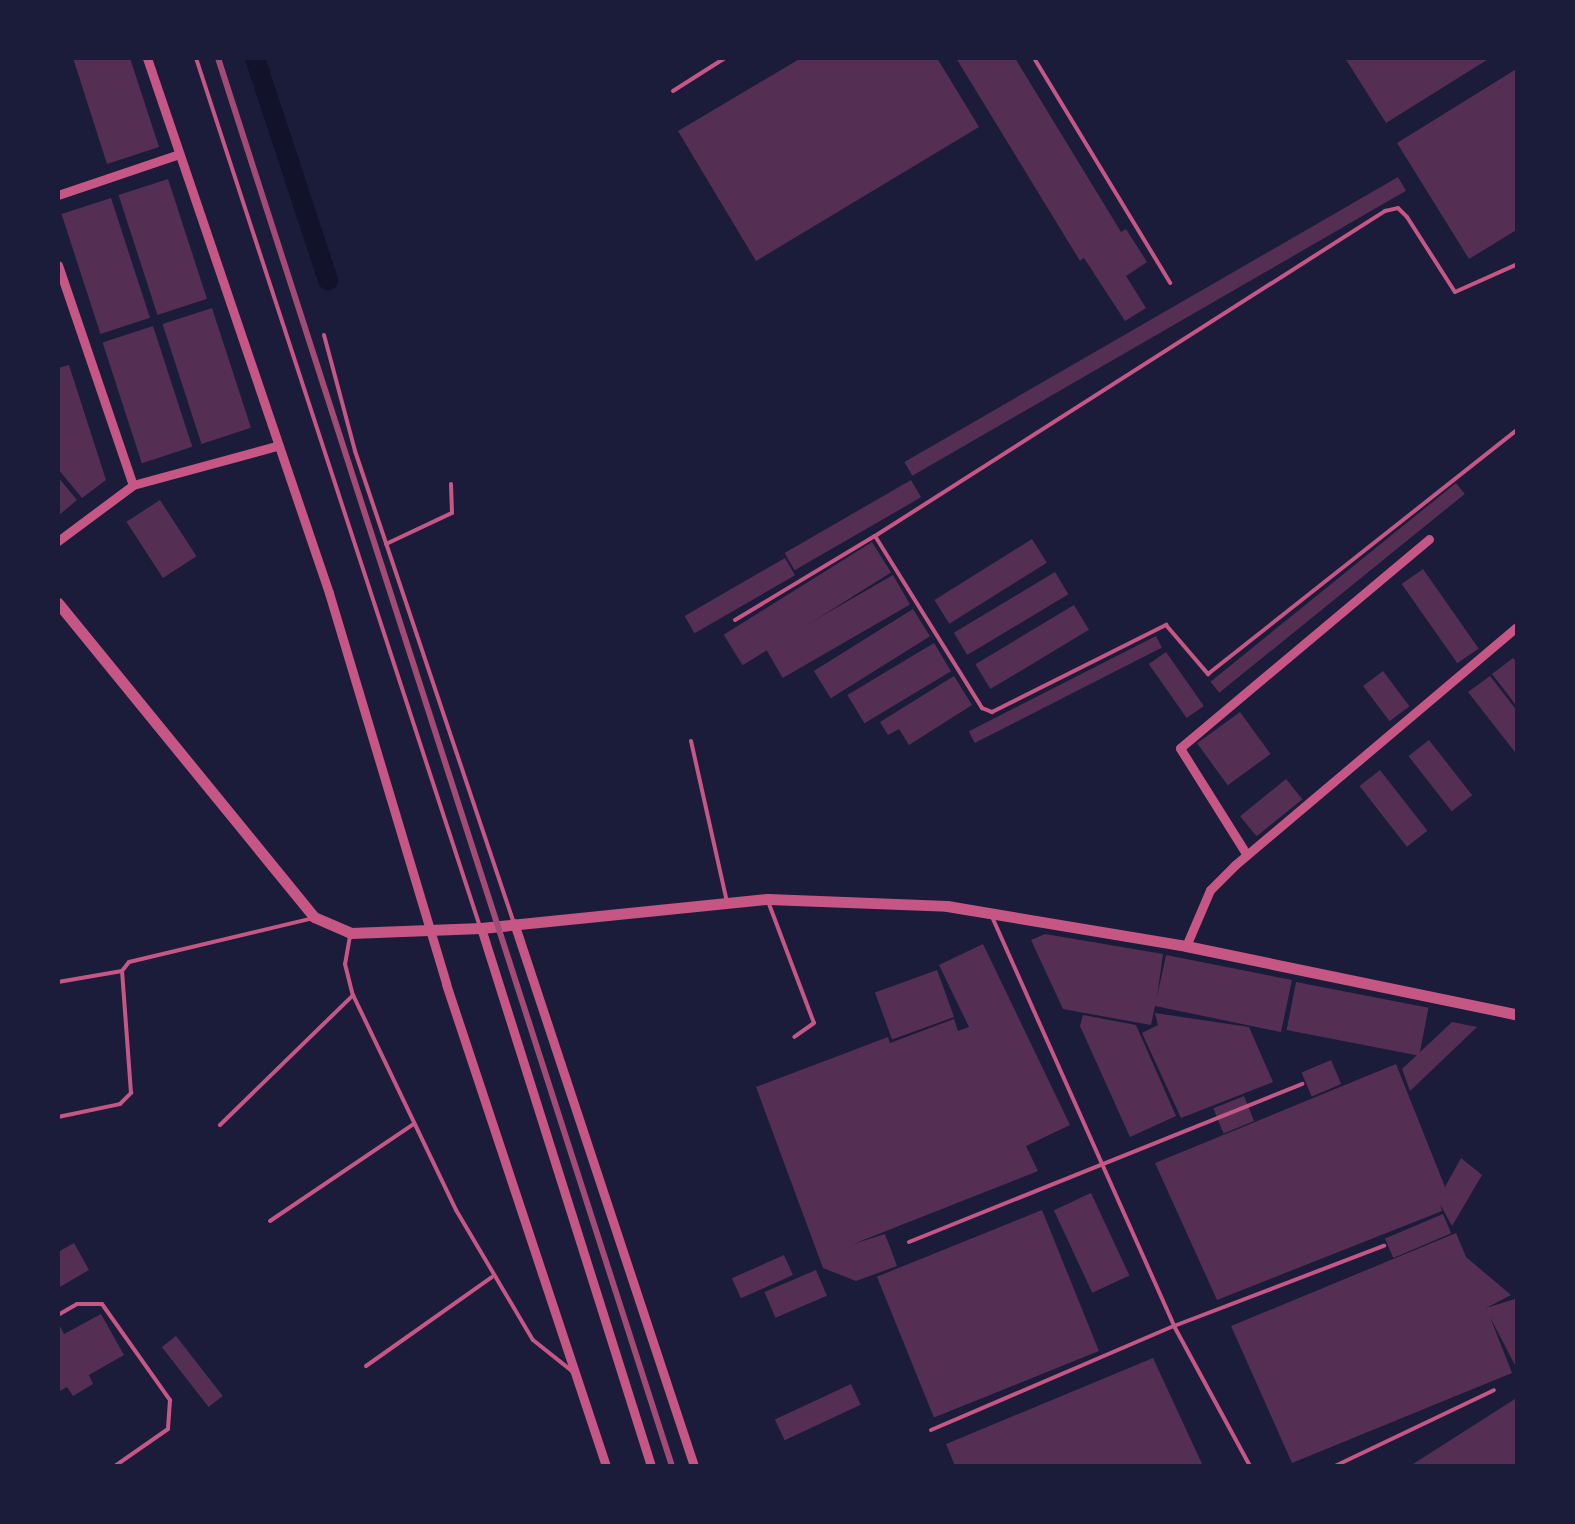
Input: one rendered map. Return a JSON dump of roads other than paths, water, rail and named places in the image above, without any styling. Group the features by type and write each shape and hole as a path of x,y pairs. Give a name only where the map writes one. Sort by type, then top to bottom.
{"street":[{"path":"147,58 277,446 606,1466"},
{"path":"58,196 179,154"},
{"path":"58,265 133,486"},
{"path":"58,542 133,486 277,446"},
{"path":"1247,855 1180,748 1429,539"},
{"path":"60,610 314,917 351,933 480,928 768,899 990,910 1518,1015"},
{"path":"1186,946 1210,890 1518,626"},
{"path":"514,923 694,1466"},
{"path":"480,928 650,1466"}],"lane":[{"path":"196,58 480,928"},
{"path":"673,91 726,58"},
{"path":"1034,58 1170,283"},
{"path":"736,620 875,536 1144,358 1384,211 1398,208 1407,217 1455,292 1518,264"},
{"path":"324,335 386,544 514,923"},
{"path":"875,536 982,708 992,712 1166,625 1200,668 1208,674 1220,668 1518,430"},
{"path":"386,544 452,513 451,484"},
{"path":"691,741 727,903"},
{"path":"768,899 814,1023 794,1038"},
{"path":"990,910 1100,1168 1174,1326 1250,1466"},
{"path":"58,982 122,971 136,957 182,954 314,917"},
{"path":"351,933 344,964 353,995 492,1277 534,1340 576,1374"},
{"path":"58,1117 120,1104 131,1092 122,971"},
{"path":"220,1125 353,995"},
{"path":"909,1242 1303,1084"},
{"path":"270,1221 414,1124"},
{"path":"931,1430 1174,1326 1384,1246"},
{"path":"366,1366 492,1277"},
{"path":"58,1315 88,1302 114,1313 170,1400 168,1429 115,1466"},
{"path":"1335,1466 1494,1390"}],"waterway":[{"path":"255,58 328,280"}],"railway":[{"path":"218,58 672,1466"}]}
